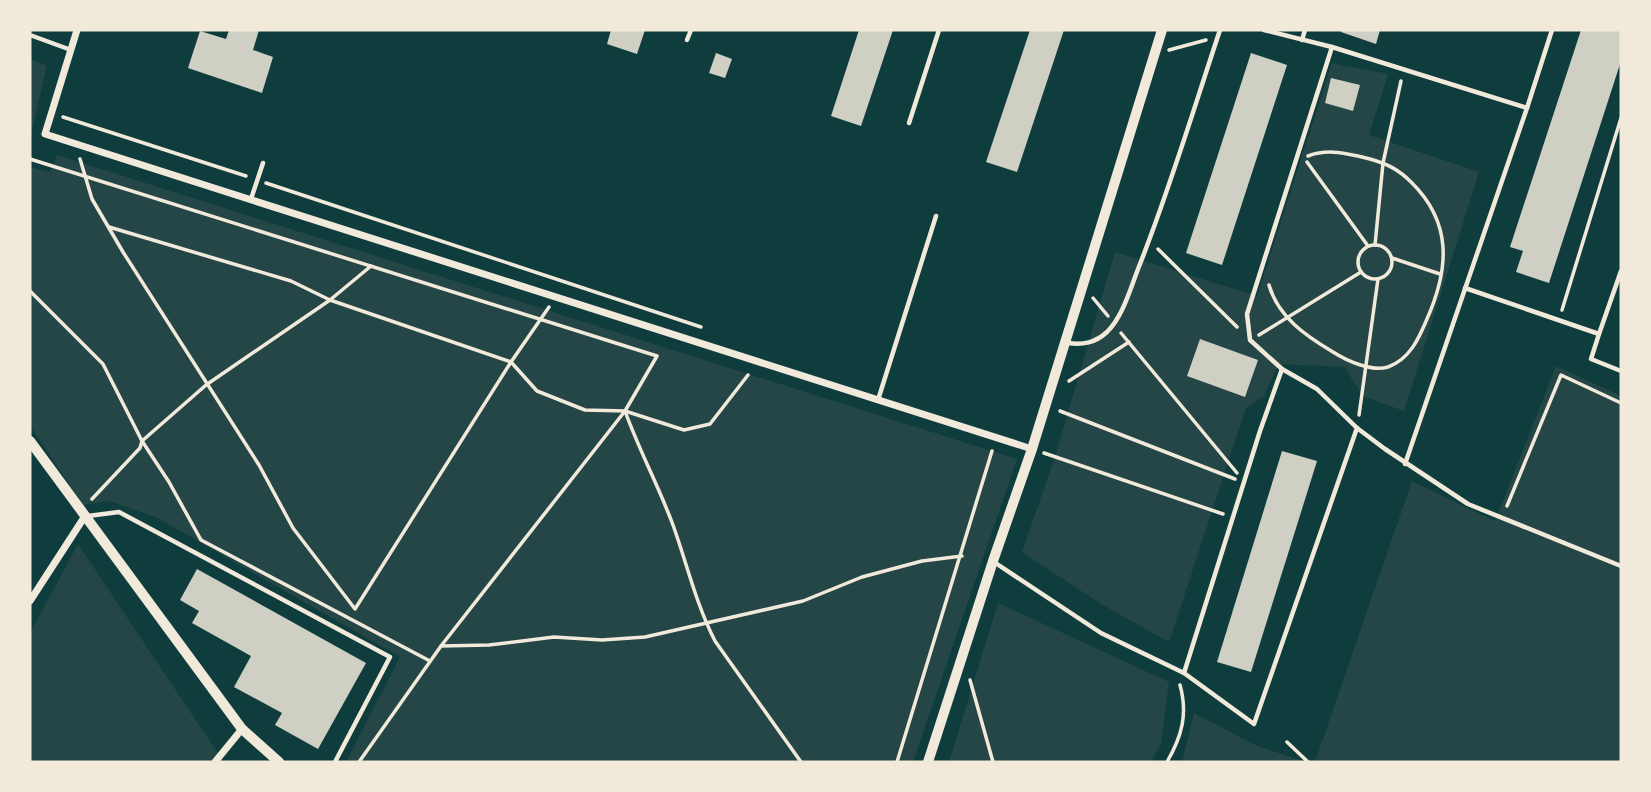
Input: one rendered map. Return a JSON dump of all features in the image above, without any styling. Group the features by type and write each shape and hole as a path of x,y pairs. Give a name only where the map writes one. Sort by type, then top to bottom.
{"street":[{"path":"77,30 45,134 1032,449"},
{"path":"928,762 1032,449 1162,30"},
{"path":"30,441 242,730 279,762"},
{"path":"30,601 83,514"},
{"path":"215,762 242,730"}],"lane":[{"path":"687,40 691,30"},
{"path":"909,123 939,30"},
{"path":"1065,343 1081,345 1095,341 1108,330 1124,304 1150,241 1220,30"},
{"path":"1264,30 1332,47 1527,108"},
{"path":"1302,40 1305,30"},
{"path":"1405,464 1552,30"},
{"path":"30,35 71,50"},
{"path":"1332,47 1247,314 1250,341 1282,369 1317,389 1357,428 1405,464 1468,504 1621,566"},
{"path":"251,200 263,163"},
{"path":"877,400 936,216"},
{"path":"1621,271 1591,359 1621,372"},
{"path":"1465,288 1599,334"},
{"path":"1184,673 1282,369"},
{"path":"993,561 1101,633 1184,673 1254,724 1357,428"},
{"path":"83,514 119,512 390,657 335,762"}],"path":[{"path":"1167,50 1218,37"},
{"path":"1375,245 1383,163 1404,69"},
{"path":"51,113 709,330"},
{"path":"1559,321 1621,118"},
{"path":"75,144 92,199 107,227 259,465 293,528 355,609 511,362 556,297"},
{"path":"1264,257 1269,288 1276,304 1288,319 1308,337 1337,355 1366,366 1385,368 1399,362 1412,350 1438,290 1444,247 1436,212 1425,195 1399,170 1383,163 1355,155 1322,151 1303,158 1368,246"},
{"path":"30,159 657,356 625,411 441,646 359,762"},
{"path":"107,227 290,281 330,300 511,362 537,391 585,410 625,411 684,430 710,425 748,375"},
{"path":"1150,241 1250,341 1361,272"},
{"path":"1375,245 1387,249 1392,258 1391,268 1386,275 1378,279 1361,272 1358,263 1363,250 1375,245"},
{"path":"1392,258 1440,275"},
{"path":"83,514 140,448 142,441 206,385 330,300 371,266"},
{"path":"1357,428 1378,279"},
{"path":"30,291 103,364 142,441 169,482 201,540 430,661"},
{"path":"1091,296 1244,482"},
{"path":"1066,390 1070,380 1129,342"},
{"path":"1502,518 1561,376 1621,403"},
{"path":"1056,422 1063,401"},
{"path":"625,411 641,455 672,523 706,623 715,641 801,762"},
{"path":"1059,411 1244,482"},
{"path":"1045,454 1049,443"},
{"path":"1032,449 1233,517"},
{"path":"897,762 992,451"},
{"path":"441,646 489,645 554,637 603,640 645,637 803,601 874,573 922,561 962,556"},
{"path":"962,655 993,762"},
{"path":"1167,762 1179,741 1185,703 1175,670"},
{"path":"1287,742 1308,762"}],"shaded area":[{"path":"30,59 47,66 30,138"},
{"path":"1332,63 1388,74 1369,135 1479,172 1404,411 1363,396 1344,367 1279,364 1263,397 1246,408 1169,642 1101,604 1022,552 1055,457 1115,252 1257,296"},
{"path":"57,155 1017,459 913,762 346,762 400,657 156,517 109,501 83,505 30,426 30,167 50,172"},
{"path":"1556,366 1621,396 1621,762 1315,762 1412,481 1495,521"},
{"path":"78,544 224,762 30,762 30,633"},
{"path":"998,603 1169,682 1161,743 1151,762 949,762"},
{"path":"1194,713 1255,745 1305,762 1182,762"}],"building":[{"path":"229,30 259,30 253,50 273,57 262,93 188,68 200,31 226,39"},
{"path":"611,30 645,30 637,54 607,44"},
{"path":"859,30 893,30 861,126 831,116"},
{"path":"1030,30 1064,30 1017,172 986,162"},
{"path":"1341,30 1380,30 1376,44"},
{"path":"1581,30 1621,30 1621,61 1549,283 1516,272 1523,251 1510,247"},
{"path":"716,53 732,59 725,78 709,73"},
{"path":"1251,53 1287,65 1222,265 1186,253"},
{"path":"1331,78 1360,85 1353,111 1325,103"},
{"path":"1200,339 1258,360 1245,397 1187,376"},
{"path":"1282,451 1317,461 1251,672 1217,662"},
{"path":"197,569 366,663 318,749 275,725 282,713 234,687 251,656 192,623 199,611 180,600"}]}
